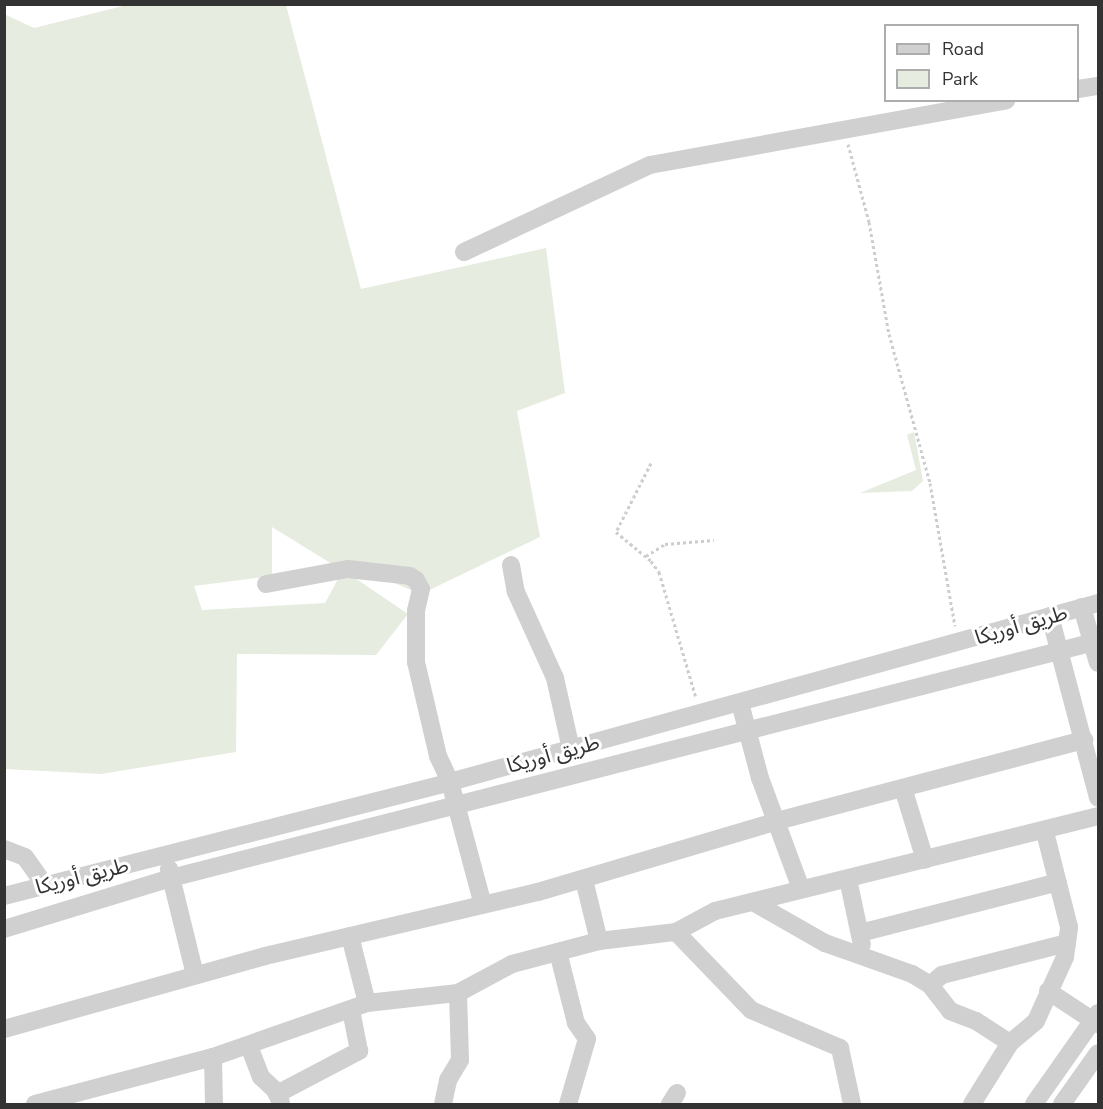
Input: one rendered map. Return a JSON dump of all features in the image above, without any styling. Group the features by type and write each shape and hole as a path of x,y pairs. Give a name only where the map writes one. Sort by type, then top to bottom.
{"street":[{"path":"1079,89 1098,86"},
{"path":"464,252 650,165 995,102"},
{"path":"511,565 516,592 555,678 571,749"},
{"path":"266,584 319,572 348,569 410,576 416,580 421,590 416,611 416,662 438,756 450,782 483,905"},
{"path":"1090,605 1098,663"},
{"name":"طريق أوريكا","path":"4,896 450,782 1090,605"},
{"path":"1050,616 1062,651 1098,798"},
{"path":"4,929 171,878 456,807 746,729 1096,642"},
{"path":"740,703 760,778 801,889"},
{"path":"4,1029 195,975 584,880 777,821 1084,740"},
{"path":"903,788 925,860"},
{"path":"35,1104 213,1057 359,1007 458,993 512,964 599,941 676,932 715,911 1045,832 1098,816"},
{"path":"972,1104 1010,1042 1036,1021 1067,943 1069,927 1045,832"},
{"path":"4,849 25,857 44,884"},
{"path":"165,855 195,975"},
{"path":"848,879 864,956"},
{"path":"584,880 599,941"},
{"path":"860,933 1058,882"},
{"path":"753,902 800,931 930,985 950,1011 976,1021 1010,1042"},
{"path":"676,932 751,1010 840,1048 852,1104"},
{"path":"249,1046 261,1077 279,1099 359,1051 359,1007 350,936"},
{"path":"930,985 942,975 1067,943"},
{"path":"558,952 576,1023 587,1039 568,1104"},
{"path":"1034,1104 1097,1020 1048,991"},
{"path":"443,1104 448,1080 460,1060 458,993"},
{"path":"1062,1104 1098,1053"},
{"path":"213,1057 214,1104"}],"path":[{"path":"842,130 855,164 889,333 930,483 958,642"},
{"path":"651,463 616,529 618,537 646,556 662,579 701,714"},
{"path":"646,556 665,544 714,540"}],"green space":[{"path":"127,5 286,5 361,289 546,248 565,393 517,411 540,537 421,594 358,568 332,564 272,527 272,576 194,586 202,610 325,603 343,570 408,614 376,655 237,654 236,752 101,774 5,769 4,14 34,28"},
{"path":"914,432 923,481 912,491 860,493 916,470 907,435"}]}
